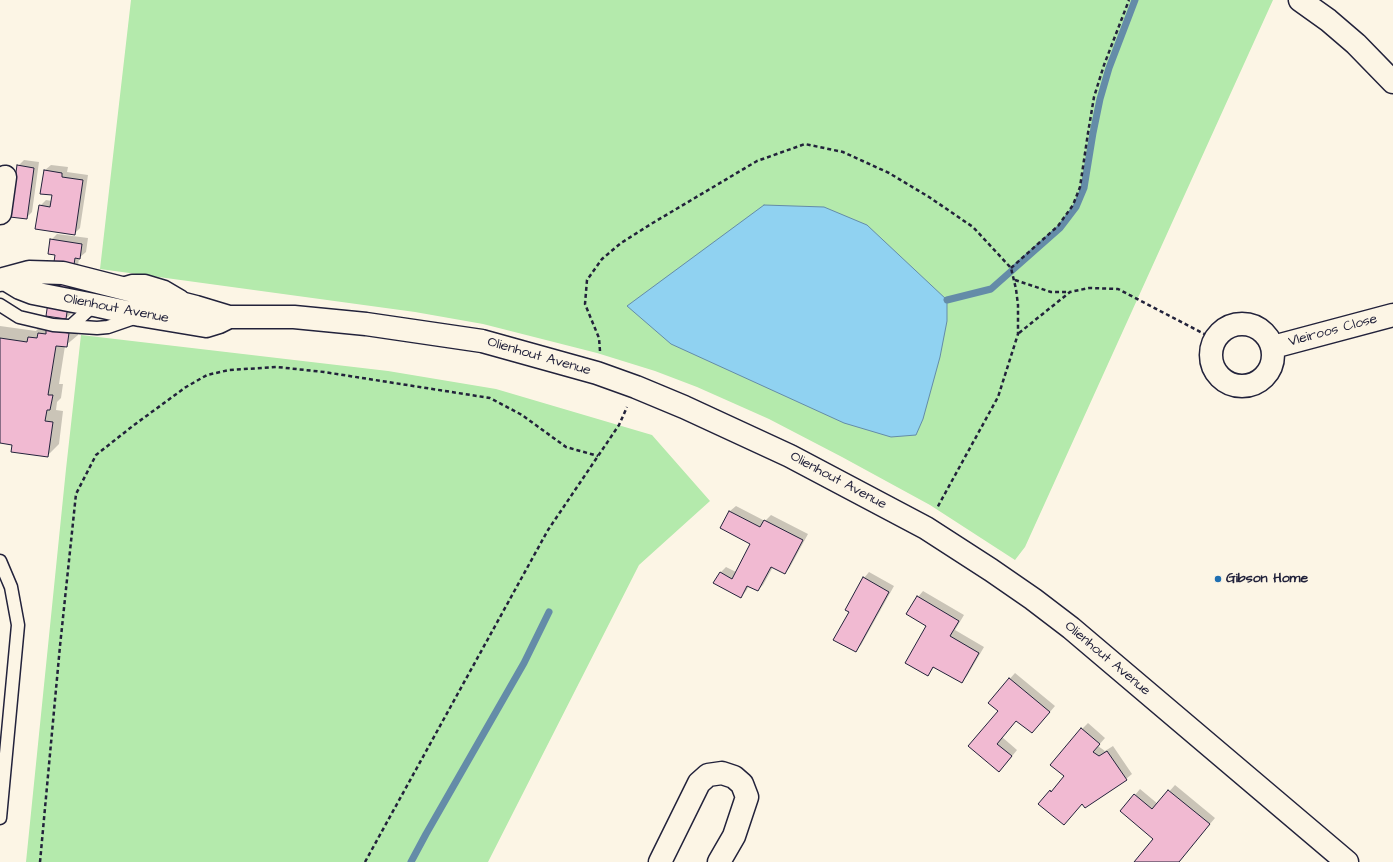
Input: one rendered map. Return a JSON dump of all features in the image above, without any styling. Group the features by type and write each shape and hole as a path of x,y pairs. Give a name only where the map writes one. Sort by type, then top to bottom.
{"street":[{"path":"1300,0 1328,20 1356,44 1393,82"},
{"path":"0,213 5,178"},
{"name":"Olienhout Avenue","path":"3,279 29,272 63,273 196,307 229,317 294,317 366,324 482,341 597,373 636,387 690,410 790,456 926,528 991,570 1071,628 1347,862"},
{"name":"Olienhout Avenue","path":"3,279 33,293 103,306 140,315 206,326 229,317"},
{"path":"103,306 116,286"},
{"name":"Vleiroos Close","path":"1273,347 1393,315"},
{"name":"Vleiroos Close","path":"1241,323 1251,324 1261,329 1268,337 1273,347 1271,367 1265,376 1248,386 1237,386 1227,383 1219,377 1213,368 1210,359 1214,339 1222,330 1231,325 1241,323"},
{"path":"660,862 699,783 708,775 722,773 734,776 742,784 746,797 734,836 719,862"}],"lane":[{"path":"0,306 19,317 53,325 97,328 108,327 140,315"},
{"path":"71,326 103,306"},
{"path":"0,561 11,587 18,625 0,818"}],"path":[{"path":"1010,268 1058,226 1073,205 1080,187 1094,97 1104,65 1129,0"},
{"path":"599,353 599,338 585,304 587,280 602,259 621,243 758,161 805,144 843,152 889,173 929,197 973,227 1010,268 1014,280 1018,304 1018,334 998,397 934,514"},
{"path":"1014,280 1051,292 1070,292 1089,288 1118,289 1214,339"},
{"path":"1018,334 1070,292"},
{"path":"40,862 76,494 96,455 169,400 207,375 229,370 277,367 324,372 490,398 522,415 566,447 598,456"},
{"path":"365,862 548,530 619,425 629,403"}],"green space":[{"path":"131,0 1273,0 1025,547 1015,560 930,505 842,457 769,419 697,387 655,371 597,353 483,324 415,312 100,269"},
{"path":"81,335 388,371 496,389 652,435 710,501 639,565 488,862 26,862"}],"water":[{"path":"764,205 824,207 867,225 947,300 947,321 940,357 923,419 916,435 891,437 844,423 671,344 627,306"}],"building":[{"path":"17,165 34,168 27,219 10,217"},
{"path":"44,170 62,173 62,177 83,180 75,235 35,229 39,205 50,207 52,195 40,194"},
{"path":"50,239 82,244 80,259 75,258 66,319 46,316 55,255 48,254"},
{"path":"46,330 69,333 67,347 56,346 48,395 53,395 50,410 47,410 45,421 53,422 48,457 11,452 12,445 0,443 0,338 27,342 28,337 37,338 38,333 46,334"},
{"path":"729,511 760,527 764,520 803,540 785,574 771,567 758,591 747,586 741,598 713,583 720,572 732,579 750,544 720,528"},
{"path":"863,577 889,592 856,652 833,640 849,612 845,610"},
{"path":"917,596 959,621 950,636 979,653 962,683 933,667 928,676 905,663 926,626 906,614"},
{"path":"1009,678 1050,712 1032,733 1016,721 997,744 1012,756 999,772 968,746 998,711 988,703"},
{"path":"1081,728 1100,744 1093,752 1099,756 1107,751 1127,780 1085,808 1082,804 1064,825 1038,804 1050,790 1051,792 1064,776 1050,765"},
{"path":"1168,790 1210,824 1179,862 1134,862 1153,839 1120,811 1134,794 1152,809"}],"waterway":[{"path":"947,300 991,289 1060,228 1076,207 1084,188 1100,99 1109,68 1135,0"},
{"path":"411,862 524,663 549,612"}],"place":[{"name":"Gibson Home","path":"1218,579"}]}
